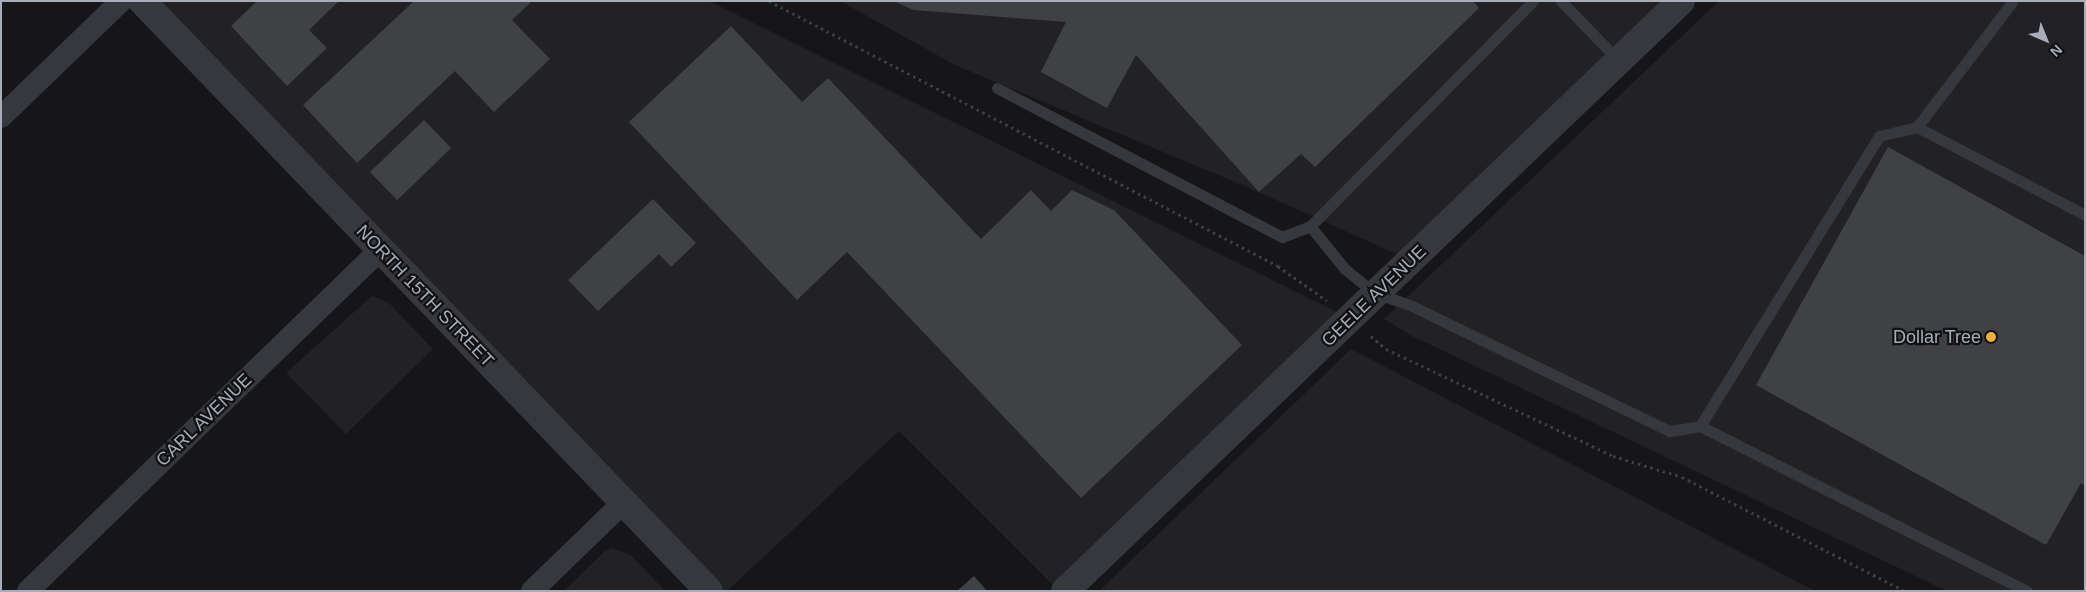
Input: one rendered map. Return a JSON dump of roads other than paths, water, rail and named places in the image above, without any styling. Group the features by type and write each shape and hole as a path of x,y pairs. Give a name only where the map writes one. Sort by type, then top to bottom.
{"street":[{"path":"1,117 121,1"},
{"name":"NORTH 15TH STREET","path":"142,1 709,591"},
{"name":"GEELE AVENUE","path":"1065,591 1681,1"},
{"name":"CARL AVENUE","path":"28,591 380,250"},
{"path":"532,591 624,502"}],"lane":[{"path":"997,88 1282,237 1310,226 1533,1"},
{"path":"1561,1 1619,61"},
{"path":"1700,426 1879,136 1917,127 2013,1"},
{"path":"1917,127 2085,215"},
{"path":"1310,226 1345,269 1375,293 1412,306 1670,431 1700,426 2027,591"}],"place":[{"name":"Dollar Tree","path":"1991,337"}]}
